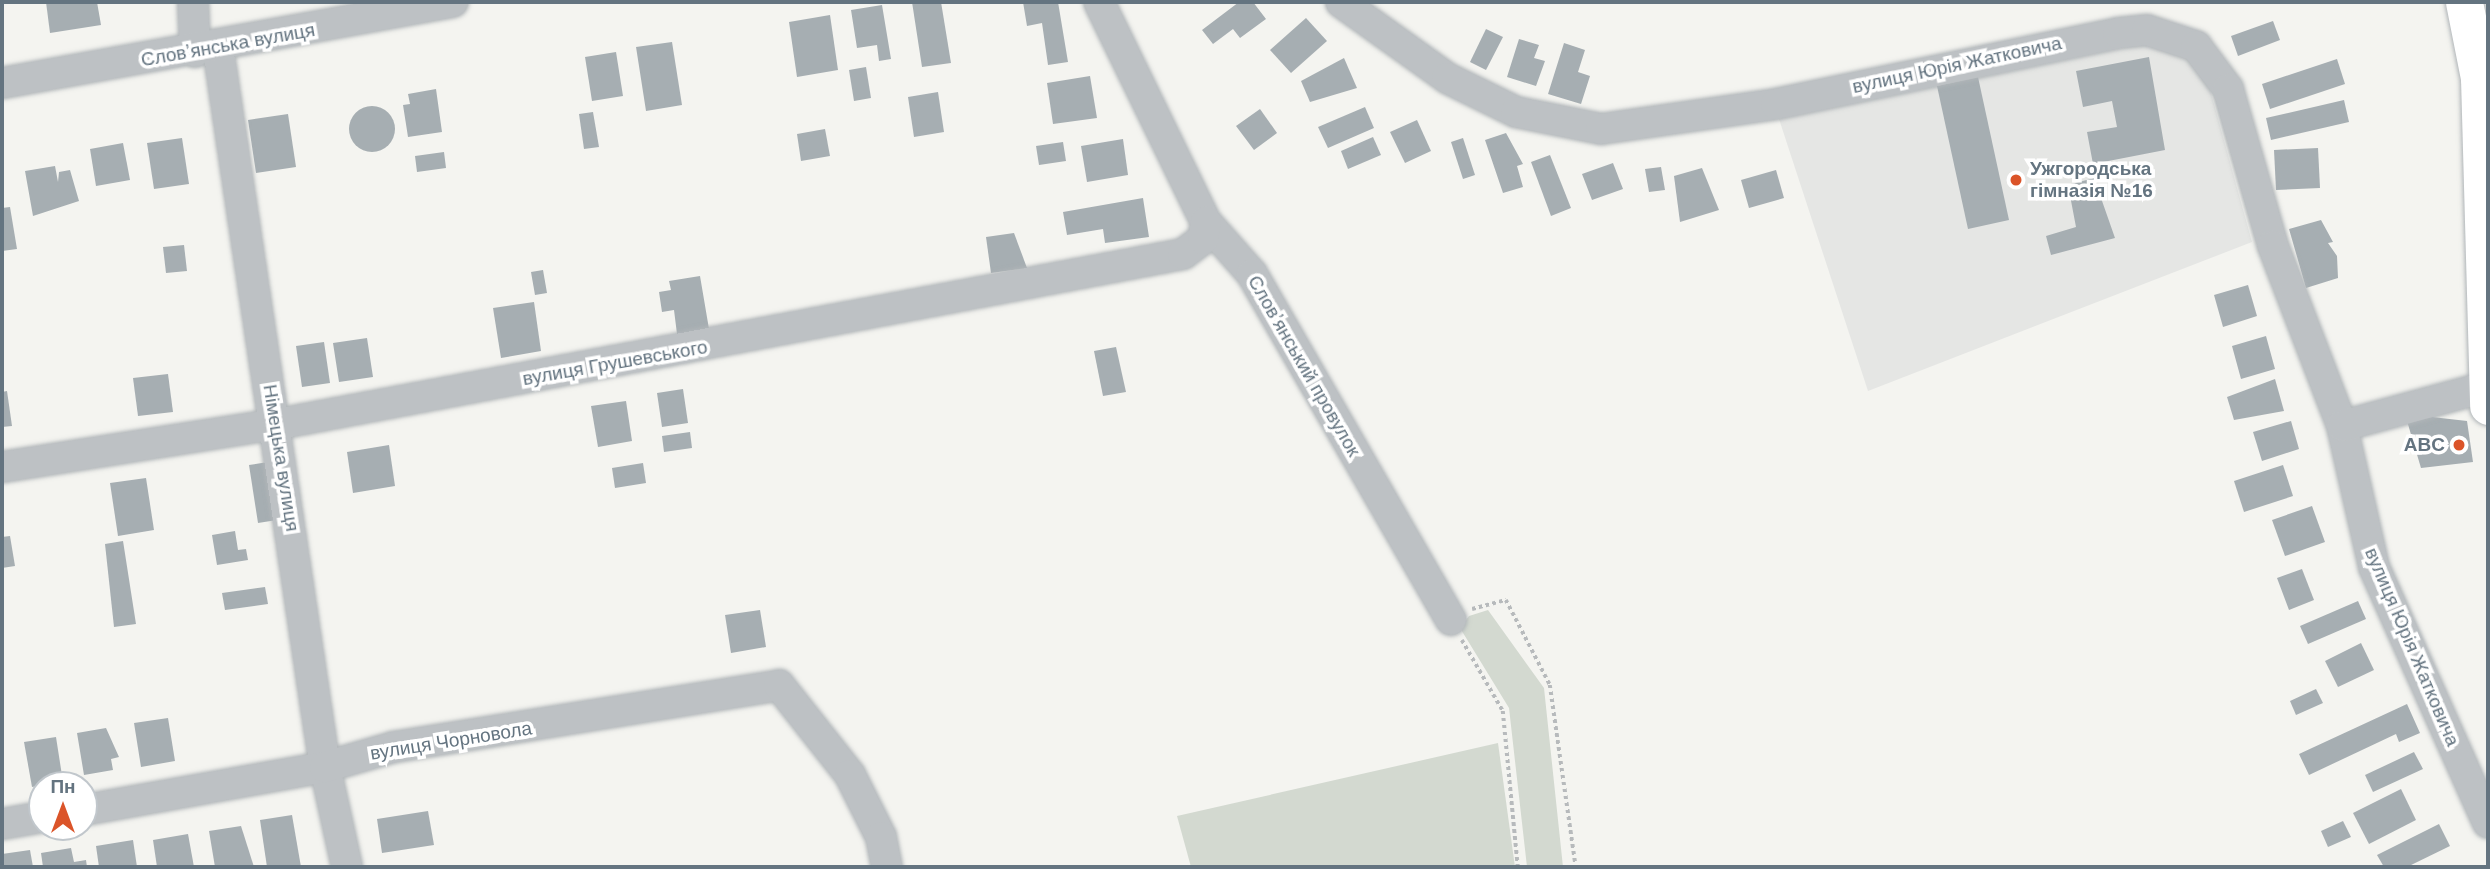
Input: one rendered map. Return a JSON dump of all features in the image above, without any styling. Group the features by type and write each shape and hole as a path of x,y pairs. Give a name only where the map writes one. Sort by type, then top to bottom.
{"main road":[{"path":"2464,2 2480,92 2487,397"}],"street":[{"name":"Німецька вулиця","path":"193,2 207,50 278,424 326,767 347,867"},
{"name":"Словʼянська вулиця","path":"2,83 207,50 453,2"},
{"name":"Словʼянський провулок","path":"1099,2 1206,222 1252,274 1451,620"},
{"name":"вулиця Юрія Жатковича","path":"1341,2 1447,78 1516,112 1601,129 1776,104 2118,33 2176,36 2213,62 2228,89 2273,246 2342,426 2374,566 2488,822"},
{"name":"вулиця Грушевського","path":"2,467 278,424 1183,254 1203,239 1206,222"},
{"path":"2342,426 2423,401 2487,397"},
{"name":"вулиця Чорновола","path":"98,808 326,767 394,747 779,685 850,775 881,837 887,867"},
{"path":"2,824 28,819"}],"path":[{"path":"1518,867 1503,711 1451,620 1491,600 1506,600 1544,673 1576,867"}],"shaded area":[{"name":"Ужгородська гімназія №16","path":"2162,40 2201,57 2252,242 1868,391 1779,119"},
{"path":"1488,610 1544,688 1563,867 1527,867 1509,708 1460,628 1469,616"},
{"path":"1498,743 1515,867 1191,867 1177,816"}],"building":[{"path":"46,2 97,2 101,25 50,33"},
{"path":"912,2 941,2 951,63 922,67"},
{"path":"1023,2 1058,2 1068,62 1048,65 1042,23 1027,26"},
{"path":"1239,2 1253,2 1266,19 1240,38 1233,29 1213,44 1202,30"},
{"path":"882,5 891,59 879,61 877,45 857,48 851,10"},
{"path":"830,15 838,70 797,77 789,22"},
{"path":"1306,18 1327,41 1291,73 1270,50"},
{"path":"2273,21 2280,40 2238,56 2231,36"},
{"path":"1486,29 1503,37 1486,70 1470,62"},
{"path":"1519,39 1539,45 1534,58 1545,61 1536,86 1507,77"},
{"path":"672,42 682,105 646,111 636,47"},
{"path":"1564,43 1585,50 1578,72 1590,76 1581,104 1548,94"},
{"path":"616,52 623,96 592,101 585,57"},
{"path":"2149,57 2165,150 2093,164 2087,132 2117,127 2112,101 2083,107 2076,71"},
{"path":"1344,58 1357,88 1310,102 1301,81"},
{"path":"2337,59 2345,84 2270,109 2262,84"},
{"path":"866,67 871,98 854,101 849,70"},
{"path":"1090,76 1097,118 1053,124 1047,83"},
{"path":"1978,77 2009,220 1968,229 1937,86"},
{"path":"436,89 442,132 408,137 403,105 410,104 408,94"},
{"path":"938,92 944,132 914,137 908,97"},
{"path":"2344,100 2349,122 2271,140 2266,118"},
{"path":"372,106 388,113 395,129 388,145 372,152 356,145 349,129 356,113"},
{"path":"1365,107 1374,128 1328,148 1318,127"},
{"path":"1260,109 1277,133 1254,150 1236,126"},
{"path":"593,112 599,147 584,149 579,114"},
{"path":"288,114 296,167 256,173 248,120"},
{"path":"1417,120 1431,151 1405,163 1390,132"},
{"path":"825,129 830,156 801,161 797,134"},
{"path":"1506,133 1523,164 1517,166 1523,187 1503,193 1485,140"},
{"path":"1373,137 1381,155 1348,169 1341,151"},
{"path":"182,138 189,184 154,189 147,143"},
{"path":"1463,138 1475,175 1463,179 1451,142"},
{"path":"1123,139 1128,175 1087,182 1081,146"},
{"path":"1063,142 1066,161 1039,165 1036,146"},
{"path":"123,143 130,180 96,186 90,149"},
{"path":"2318,148 2320,188 2276,190 2274,150"},
{"path":"444,152 446,168 417,172 415,156"},
{"path":"1550,155 1571,208 1551,216 1531,162"},
{"path":"1613,163 1623,189 1592,200 1582,174"},
{"path":"55,166 58,182 59,172 70,170 79,201 33,216 25,171"},
{"path":"1661,167 1665,190 1649,192 1645,169"},
{"path":"1702,168 1719,210 1680,222 1674,176"},
{"path":"1776,170 1784,198 1749,208 1741,180"},
{"path":"2094,178 2115,238 2051,255 2046,236 2076,227 2068,185"},
{"path":"1143,198 1149,237 1105,243 1103,229 1067,235 1063,212"},
{"path":"10,207 17,249 2,251 2,208"},
{"path":"2321,220 2333,242 2328,243 2337,256 2338,278 2306,288 2289,229"},
{"path":"1014,233 1027,268 991,273 986,237"},
{"path":"184,245 187,271 166,273 163,247"},
{"path":"543,270 547,293 535,295 531,272"},
{"path":"700,276 709,329 677,334 674,310 662,312 659,292 671,290 669,281"},
{"path":"2248,285 2257,316 2223,327 2214,295"},
{"path":"534,302 541,351 501,358 493,308"},
{"path":"2266,336 2275,369 2241,379 2232,346"},
{"path":"367,338 373,377 339,382 333,343"},
{"path":"324,342 330,383 302,387 296,346"},
{"path":"1116,347 1126,392 1103,396 1094,351"},
{"path":"168,374 173,412 138,416 133,378"},
{"path":"2275,379 2284,411 2234,420 2227,397"},
{"path":"683,389 688,423 662,427 657,393"},
{"path":"7,391 12,426 2,427 2,392"},
{"path":"626,401 632,441 598,447 591,406"},
{"path":"2432,417 2467,421 2473,462 2421,468 2407,421"},
{"path":"2291,421 2299,449 2262,461 2253,432"},
{"path":"690,432 692,448 664,452 662,436"},
{"path":"389,445 395,486 353,493 347,452"},
{"path":"268,462 277,520 258,523 249,465"},
{"path":"643,463 646,483 615,488 612,468"},
{"path":"2283,465 2293,496 2244,512 2234,481"},
{"path":"146,478 154,530 118,536 110,483"},
{"path":"2312,506 2325,542 2285,556 2272,520"},
{"path":"235,531 238,550 246,549 248,560 217,565 212,535"},
{"path":"10,536 15,566 2,568 2,537"},
{"path":"123,541 136,624 114,627 105,544"},
{"path":"2302,569 2314,600 2289,610 2277,578"},
{"path":"265,587 268,604 225,610 222,593"},
{"path":"2358,601 2366,619 2308,644 2300,626"},
{"path":"760,610 766,647 731,653 725,615"},
{"path":"2361,643 2374,670 2338,687 2325,661"},
{"path":"2316,689 2323,703 2296,715 2290,701"},
{"path":"2407,704 2420,733 2399,742 2396,734 2309,775 2299,754"},
{"path":"168,718 175,761 141,767 134,723"},
{"path":"106,728 119,757 111,759 113,770 83,771 77,733"},
{"path":"56,737 61,771 29,771 24,742"},
{"path":"2414,752 2423,769 2373,792 2365,775"},
{"path":"2401,789 2416,820 2369,844 2353,813"},
{"path":"428,811 434,845 382,853 377,819"},
{"path":"292,815 301,867 267,867 260,820"},
{"path":"2343,821 2351,837 2328,847 2321,831"},
{"path":"2439,824 2450,846 2407,867 2384,867 2377,855"},
{"path":"241,826 254,867 215,867 209,831"},
{"path":"188,834 194,867 157,867 153,840"},
{"path":"133,840 137,867 99,867 96,846"},
{"path":"71,848 74,862 86,860 87,867 43,867 41,853"},
{"path":"30,850 33,867 2,867 2,854"}],"place":[{"name":"Ужгородська гімназія №16","path":"2016,180"},
{"name":"ABC","path":"2459,445"}]}
